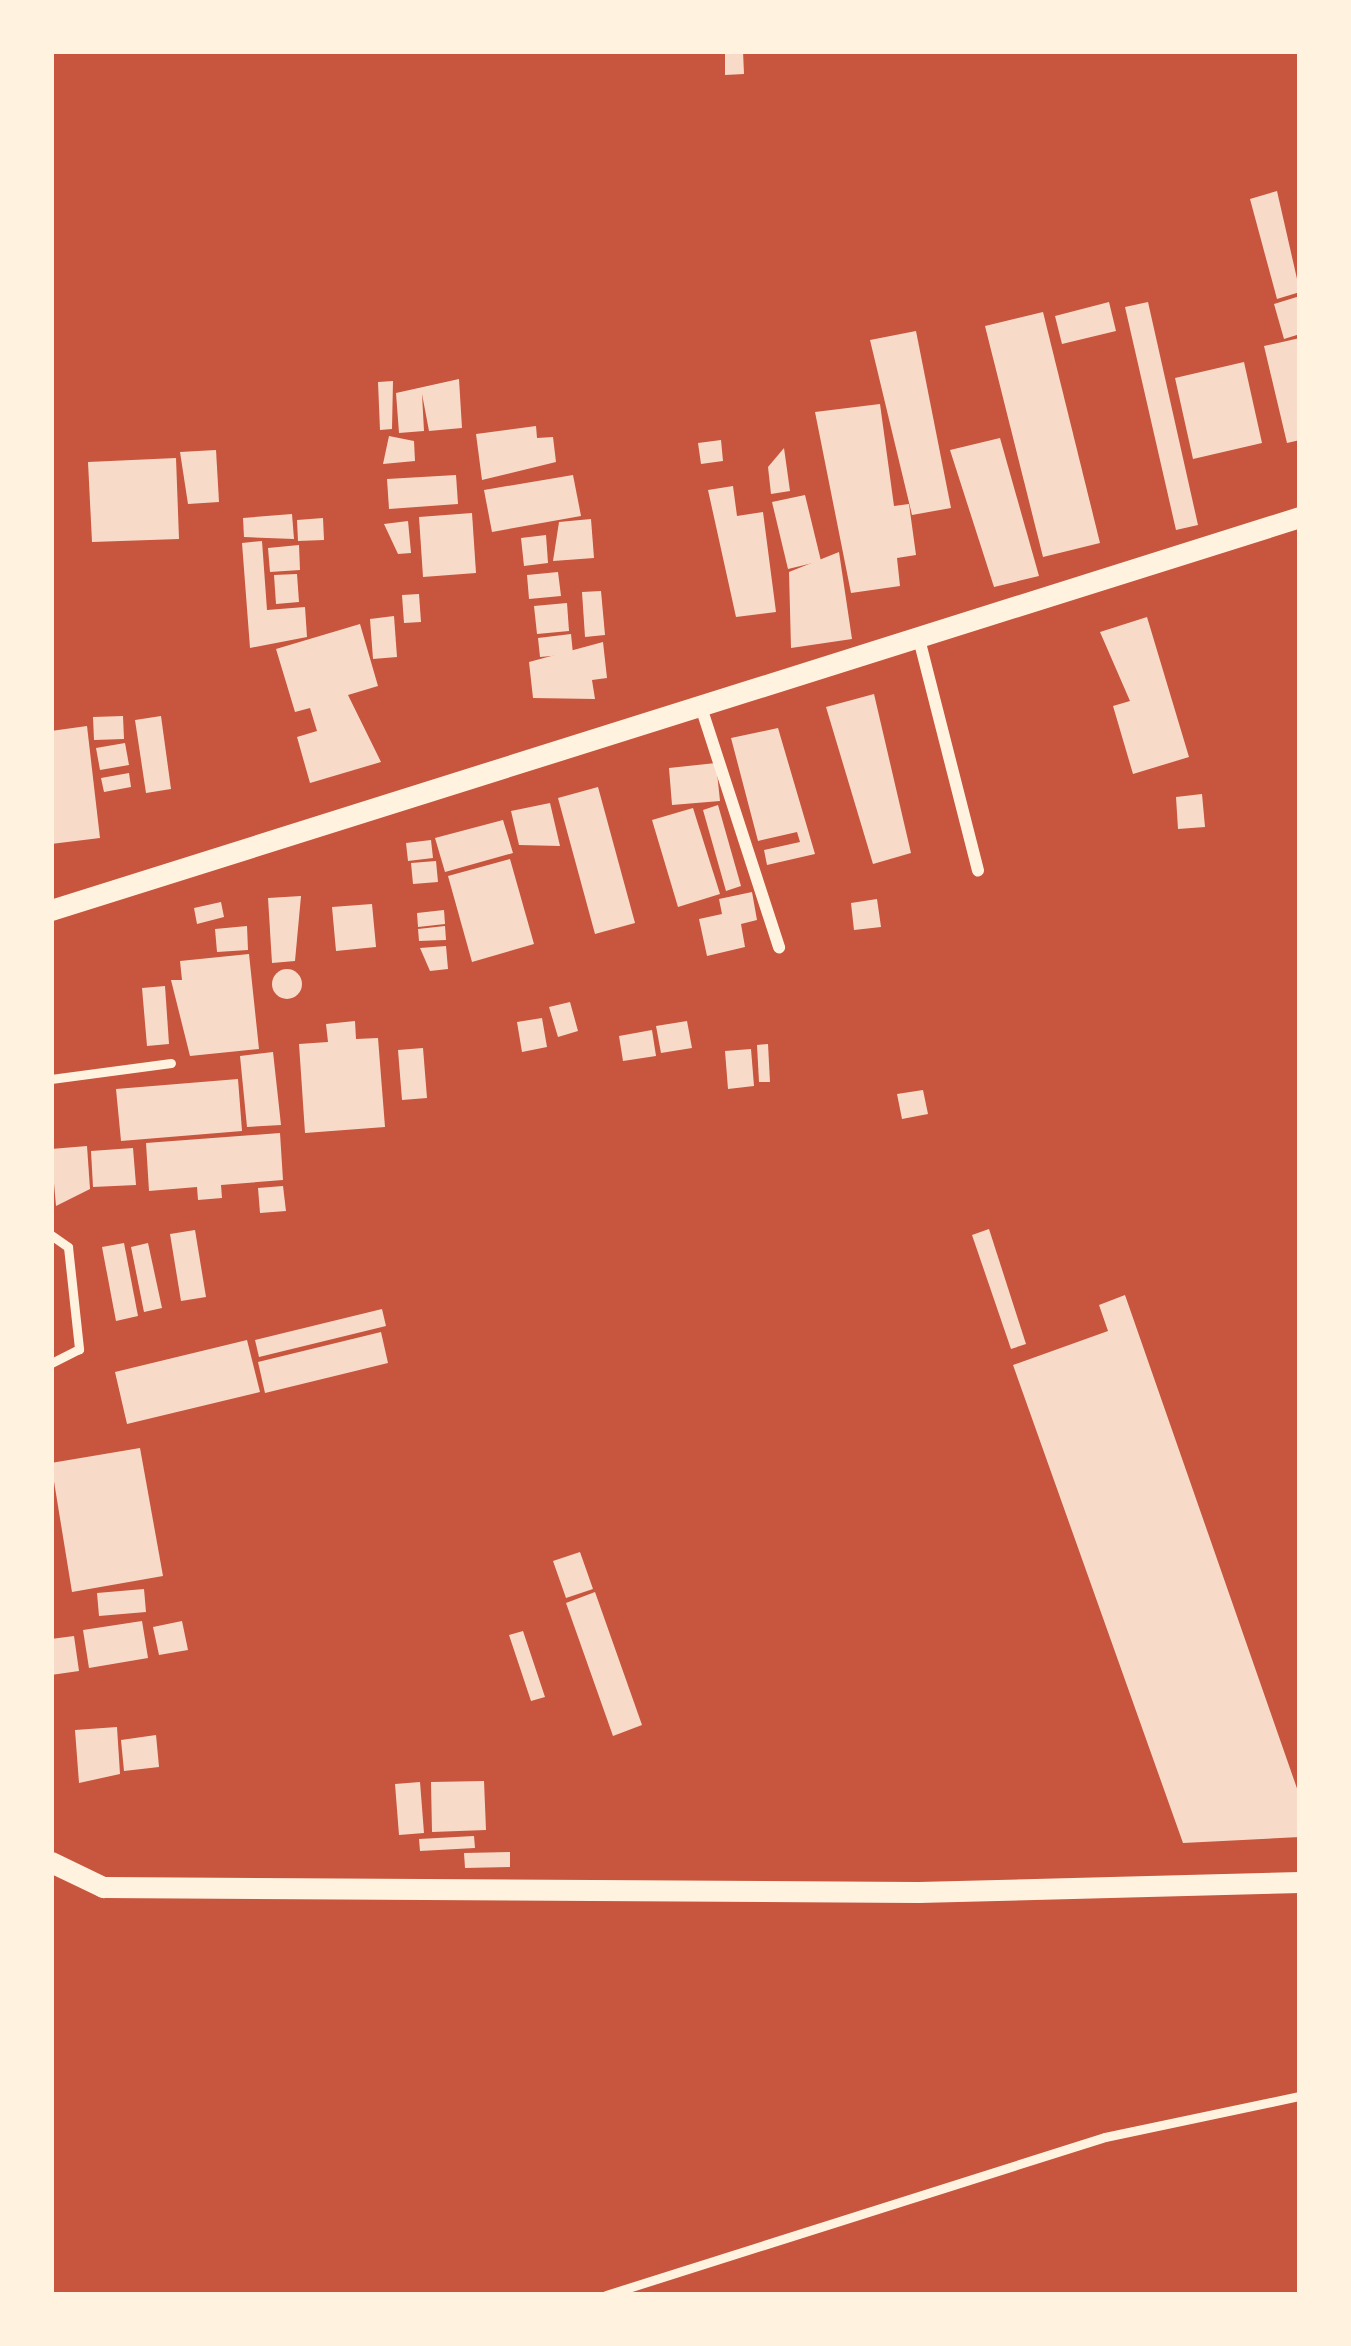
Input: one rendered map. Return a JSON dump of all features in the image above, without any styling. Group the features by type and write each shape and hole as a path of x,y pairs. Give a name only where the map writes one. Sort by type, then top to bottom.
{"street":[{"path":"51,910 1300,517"},
{"path":"917,634 978,870"},
{"path":"700,703 779,947"},
{"path":"51,1862 103,1887 918,1892 1300,1882"}],"lane":[{"path":"51,1079 171,1063"},
{"path":"51,1235 68,1247 79,1348 51,1363"},
{"path":"606,2295 1105,2137 1300,2096"}],"building":[{"path":"725,51 743,51 744,74 725,75"},
{"path":"1277,191 1300,292 1277,299 1250,199"},
{"path":"1300,296 1300,334 1284,339 1274,304"},
{"path":"1109,302 1116,331 1062,344 1055,316"},
{"path":"1148,302 1198,525 1176,530 1125,307"},
{"path":"1043,312 1100,543 1043,557 985,326"},
{"path":"916,331 951,508 912,515 870,340"},
{"path":"1300,338 1300,440 1287,443 1264,346"},
{"path":"1244,362 1262,443 1193,459 1175,378"},
{"path":"459,379 462,428 429,431 422,394 424,431 399,433 396,393"},
{"path":"393,381 392,429 380,430 378,382"},
{"path":"880,404 894,506 909,504 916,555 897,558 900,586 851,593 815,412"},
{"path":"536,426 537,438 553,437 556,462 482,480 476,434"},
{"path":"389,436 414,441 415,461 383,464"},
{"path":"1000,438 1039,576 994,587 950,450"},
{"path":"721,440 723,461 701,464 698,443"},
{"path":"784,448 790,491 771,494 768,467"},
{"path":"216,450 219,502 188,504 180,452"},
{"path":"176,458 179,539 92,542 88,462"},
{"path":"456,475 458,504 389,509 387,479"},
{"path":"573,475 581,516 492,532 484,490"},
{"path":"733,486 737,516 763,512 776,612 736,617 708,490"},
{"path":"805,495 821,561 788,569 772,502"},
{"path":"472,513 476,573 423,577 419,517"},
{"path":"292,514 294,539 244,537 243,518"},
{"path":"323,518 324,540 298,541 297,520"},
{"path":"591,519 594,558 553,561 559,522"},
{"path":"408,521 411,553 398,554 384,524"},
{"path":"546,535 548,563 524,566 521,538"},
{"path":"262,541 267,610 305,607 307,637 250,648 242,543"},
{"path":"299,545 300,570 270,572 268,548"},
{"path":"839,552 852,639 791,648 789,572"},
{"path":"558,572 561,596 529,599 527,575"},
{"path":"297,574 299,602 276,604 274,575"},
{"path":"601,591 605,635 585,637 582,592"},
{"path":"419,594 421,622 404,623 402,595"},
{"path":"567,603 569,631 537,634 534,606"},
{"path":"394,616 397,657 373,659 370,619"},
{"path":"1147,617 1189,757 1133,774 1113,706 1130,701 1100,632"},
{"path":"360,624 378,686 348,695 381,762 310,783 297,737 317,731 310,708 295,712 276,649"},
{"path":"571,634 573,654 540,657 538,638"},
{"path":"603,642 607,678 592,680 595,699 533,698 529,662"},
{"path":"874,694 911,853 873,864 826,707"},
{"path":"123,716 124,739 94,740 93,717"},
{"path":"161,716 171,789 146,793 135,720"},
{"path":"87,726 100,838 51,844 51,731"},
{"path":"778,728 815,854 767,865 764,850 800,842 797,832 758,841 731,738"},
{"path":"125,743 129,765 100,770 96,748"},
{"path":"716,763 720,801 672,805 669,768"},
{"path":"129,773 131,787 104,792 101,778"},
{"path":"598,787 635,923 595,934 558,798"},
{"path":"1202,794 1205,827 1178,829 1176,797"},
{"path":"550,803 560,846 519,845 511,811"},
{"path":"718,805 741,886 726,891 703,810"},
{"path":"693,808 720,894 678,907 652,820"},
{"path":"503,820 513,853 445,872 435,838"},
{"path":"431,840 433,858 408,861 406,843"},
{"path":"510,859 534,944 472,962 448,876"},
{"path":"436,861 438,882 413,884 411,863"},
{"path":"752,892 757,920 741,924 745,947 707,956 699,919 722,914 719,899"},
{"path":"301,896 295,961 272,963 268,898"},
{"path":"877,899 881,927 854,930 851,903"},
{"path":"221,902 224,917 197,924 194,908"},
{"path":"372,904 376,947 336,951 332,907"},
{"path":"444,910 445,924 418,927 417,913"},
{"path":"247,926 248,950 217,952 215,929"},
{"path":"445,926 446,940 419,941 418,929"},
{"path":"446,946 448,969 430,971 420,948"},
{"path":"249,954 259,1049 190,1056 171,980 182,980 180,961"},
{"path":"287,969 302,984 287,999 272,984"},
{"path":"165,986 169,1044 147,1046 142,988"},
{"path":"570,1002 578,1031 558,1037 549,1007"},
{"path":"542,1018 547,1047 522,1052 517,1022"},
{"path":"355,1021 356,1039 378,1038 385,1127 305,1133 299,1044 328,1042 326,1024"},
{"path":"687,1021 692,1048 661,1053 656,1026"},
{"path":"652,1030 656,1056 623,1061 619,1036"},
{"path":"768,1044 770,1082 759,1082 757,1045"},
{"path":"423,1048 427,1098 402,1100 398,1050"},
{"path":"751,1049 754,1086 728,1089 725,1051"},
{"path":"273,1052 281,1125 247,1127 240,1056"},
{"path":"238,1079 242,1131 121,1141 116,1089"},
{"path":"923,1090 928,1114 902,1119 897,1094"},
{"path":"280,1133 283,1180 221,1185 222,1198 198,1200 197,1187 149,1191 146,1143"},
{"path":"87,1146 90,1189 56,1206 51,1149"},
{"path":"133,1148 136,1185 93,1187 91,1151"},
{"path":"283,1186 286,1211 260,1213 258,1188"},
{"path":"989,1229 1026,1344 1011,1349 972,1235"},
{"path":"195,1230 206,1297 181,1301 170,1234"},
{"path":"124,1243 138,1316 116,1321 102,1247"},
{"path":"148,1243 162,1308 144,1312 131,1247"},
{"path":"1125,1295 1300,1797 1300,1837 1183,1843 1013,1365 1108,1331 1099,1305"},
{"path":"382,1309 386,1326 259,1357 255,1340"},
{"path":"381,1332 388,1363 265,1393 258,1362"},
{"path":"247,1340 260,1392 127,1424 115,1372"},
{"path":"140,1448 163,1576 72,1592 51,1463"},
{"path":"580,1552 593,1589 566,1598 553,1561"},
{"path":"144,1589 146,1612 99,1616 97,1593"},
{"path":"595,1592 642,1725 613,1736 566,1603"},
{"path":"142,1621 148,1658 89,1668 83,1630"},
{"path":"182,1621 188,1650 159,1655 153,1627"},
{"path":"523,1631 545,1697 531,1701 509,1635"},
{"path":"74,1636 79,1671 51,1675 51,1639"},
{"path":"117,1727 120,1774 79,1783 75,1730"},
{"path":"156,1735 159,1767 124,1771 121,1740"},
{"path":"484,1781 486,1830 432,1832 431,1782"},
{"path":"420,1782 424,1833 399,1835 395,1784"},
{"path":"474,1836 475,1848 420,1851 419,1839"},
{"path":"510,1852 510,1867 465,1868 464,1853"}]}
